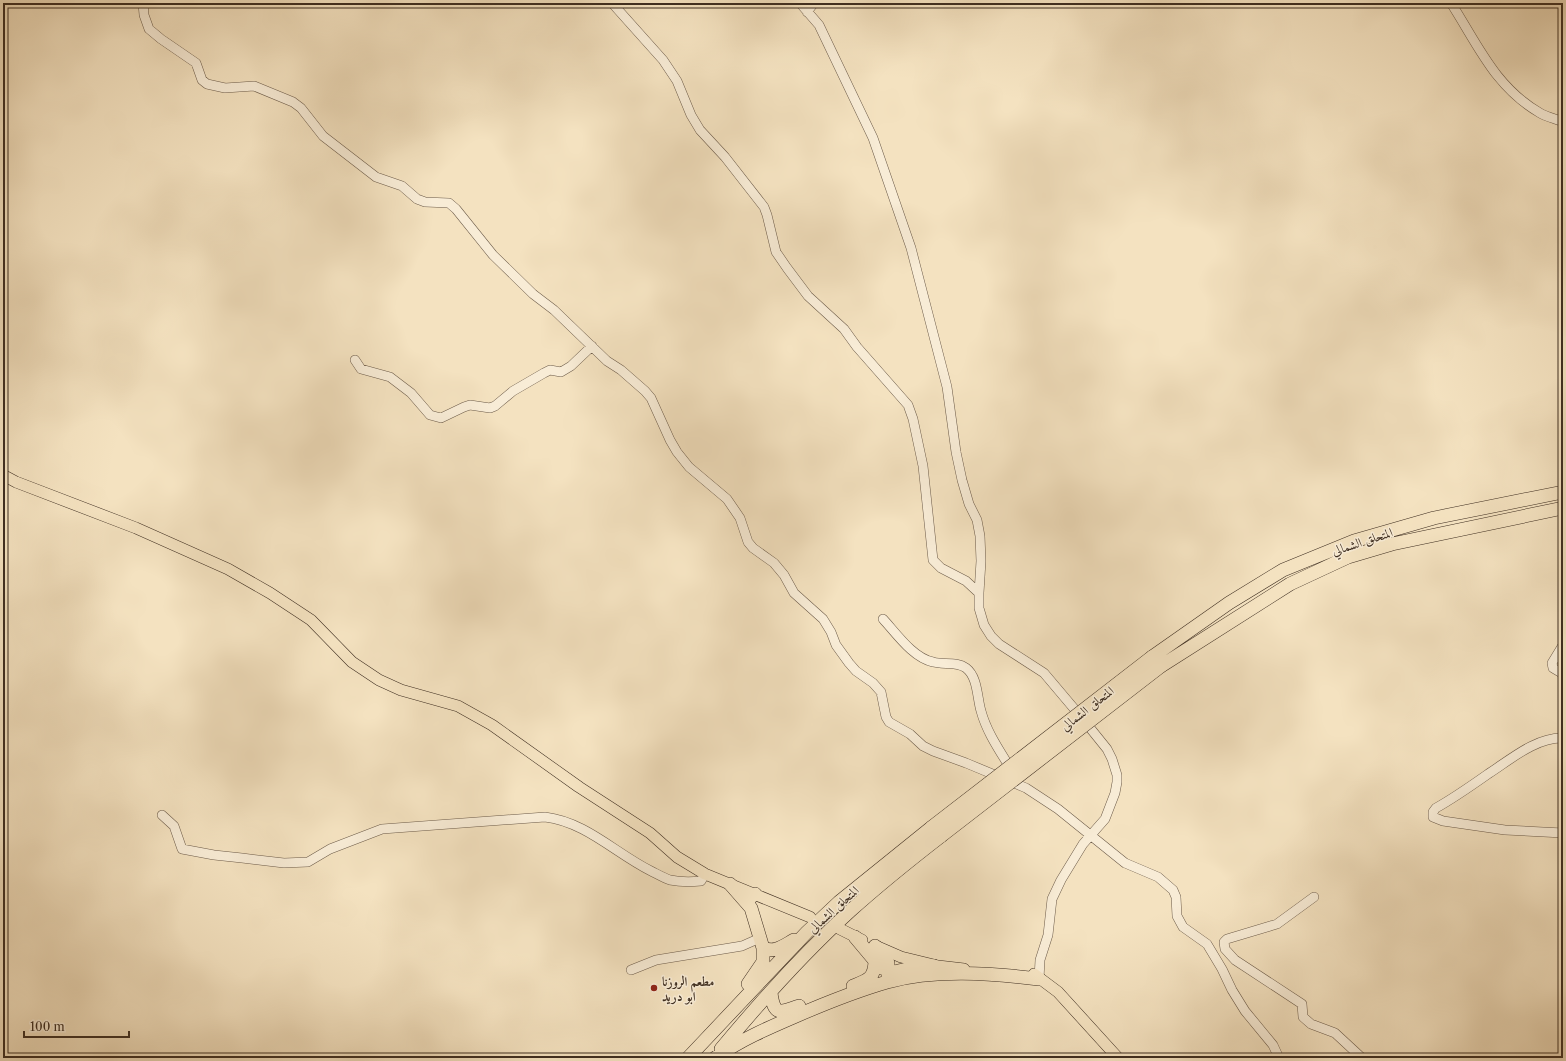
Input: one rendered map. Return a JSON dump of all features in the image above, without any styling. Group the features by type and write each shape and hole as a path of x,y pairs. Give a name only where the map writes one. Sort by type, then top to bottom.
{"highway":[{"name":"المتحلق الشمالي","path":"688,1058 805,935 839,902 937,832 1157,662 1229,603 1282,570 1354,541 1434,518 1563,492"},
{"name":"المتحلق الشمالي","path":"1157,662 1290,584 1348,556 1392,544 1563,508"},
{"name":"المتحلق الشمالي","path":"714,1058 752,1011 771,993 819,940 937,832"},
{"path":"715,1029 763,962 761,943 753,915 751,898 730,884"},
{"path":"761,943 769,950 777,950 805,935"},
{"path":"855,938 891,979"},
{"path":"875,946 885,956 891,979"},
{"path":"864,981 874,972 875,962"},
{"path":"714,1058 734,1044 756,1033 891,979 911,968 938,966"},
{"path":"771,993 772,1005 779,1011 785,1012 864,981 945,974 989,975 1039,979"}],"main road":[{"path":"3,475 29,488 167,541 228,569 270,593 311,620 352,662 379,680 401,690 458,706 492,725 579,787 650,833 677,857 705,874 730,884"},
{"path":"751,898 810,917"},
{"path":"840,929 855,938 901,957 938,966 975,970 1032,972 1039,979 1050,985 1058,992 1118,1058"}],"street":[{"path":"143,3 144,15 149,29 196,63 202,80 207,84 225,88 254,86 293,102 301,108 323,136 376,177 402,186 418,200 425,202 449,203 465,218 493,255 533,294 554,310 608,361 621,370 651,398 677,452 689,467 727,499 740,518 748,542 753,548 774,563 784,575 794,593 823,619 836,644 849,663 856,671 873,683 880,692 886,717 889,722 910,734 923,746 932,751 966,763 1021,786 1058,808 1125,863 1158,877 1173,890 1176,897 1177,916 1184,927 1207,944 1245,1012 1273,1045 1279,1058"},
{"path":"612,3 663,60 677,81 691,114 700,130 725,157 764,207 776,252 787,268 808,296 844,329 857,347 908,405 913,419 923,466 933,560 941,568 966,581 979,592"},
{"path":"800,3 819,25 873,138 911,248 947,387 956,452 962,480 969,504 977,520 980,536 981,561 979,608 984,625 991,636 1007,650 1044,673 1107,749 1117,775 1115,793 1105,819 1084,844 1061,880 1052,899 1048,935 1040,960 1039,979"},
{"path":"808,12 814,3"},
{"path":"1451,3 1483,57 1510,91 1541,114 1563,122"},
{"path":"355,360 361,369 390,376 411,392 430,415 441,418 464,407 470,406 490,408 495,406 513,391 544,373 550,370 562,372 572,366 592,346"},
{"path":"883,619 918,656 933,662 957,664 966,667 971,674 976,688 980,710 987,728 1021,786"},
{"path":"1563,646 1552,663 1553,668 1563,674"},
{"path":"1563,738 1554,738 1522,751 1462,793 1436,808 1433,812 1434,817 1443,821 1505,830 1563,833"},
{"path":"162,815 174,826 182,849 214,855 284,863 308,862 330,849 382,829 545,817 559,819 576,825 641,866 669,880 684,882 701,881 705,874"},
{"path":"1314,897 1277,924 1227,939 1224,942 1225,949 1235,960 1302,1004 1304,1017 1311,1024 1335,1033 1362,1058"},
{"path":"631,970 656,960 761,943"}],"place":[{"name":"مطعم الروزنا ابو دريد","path":"654,988"}]}
